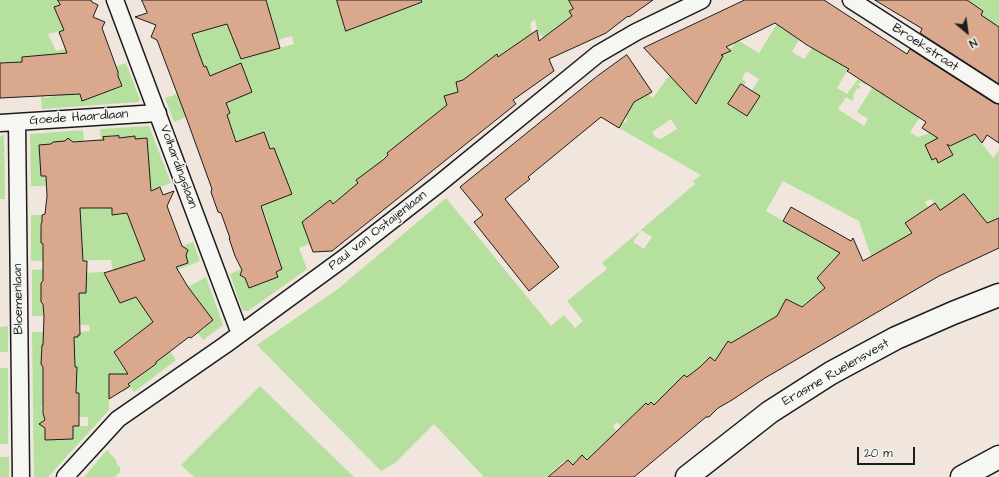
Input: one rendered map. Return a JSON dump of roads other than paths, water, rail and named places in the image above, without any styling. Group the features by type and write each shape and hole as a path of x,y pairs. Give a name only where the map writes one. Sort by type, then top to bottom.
{"main road":[{"name":"Erasme Ruelensvest","path":"687,477 770,412 832,373 896,338 999,295"},
{"path":"962,477 999,457"}],"street":[{"name":"Volhardingslaan","path":"115,0 240,334"},
{"name":"Paul van Ostaijenlaan","path":"65,477 118,419 240,334 344,258 598,54 630,35 702,0"},
{"name":"Broekstraat","path":"851,0 999,95"},
{"name":"Goede Haardlaan","path":"0,123 158,113"},
{"name":"Bloemenlaan","path":"16,122 22,477"}]}
